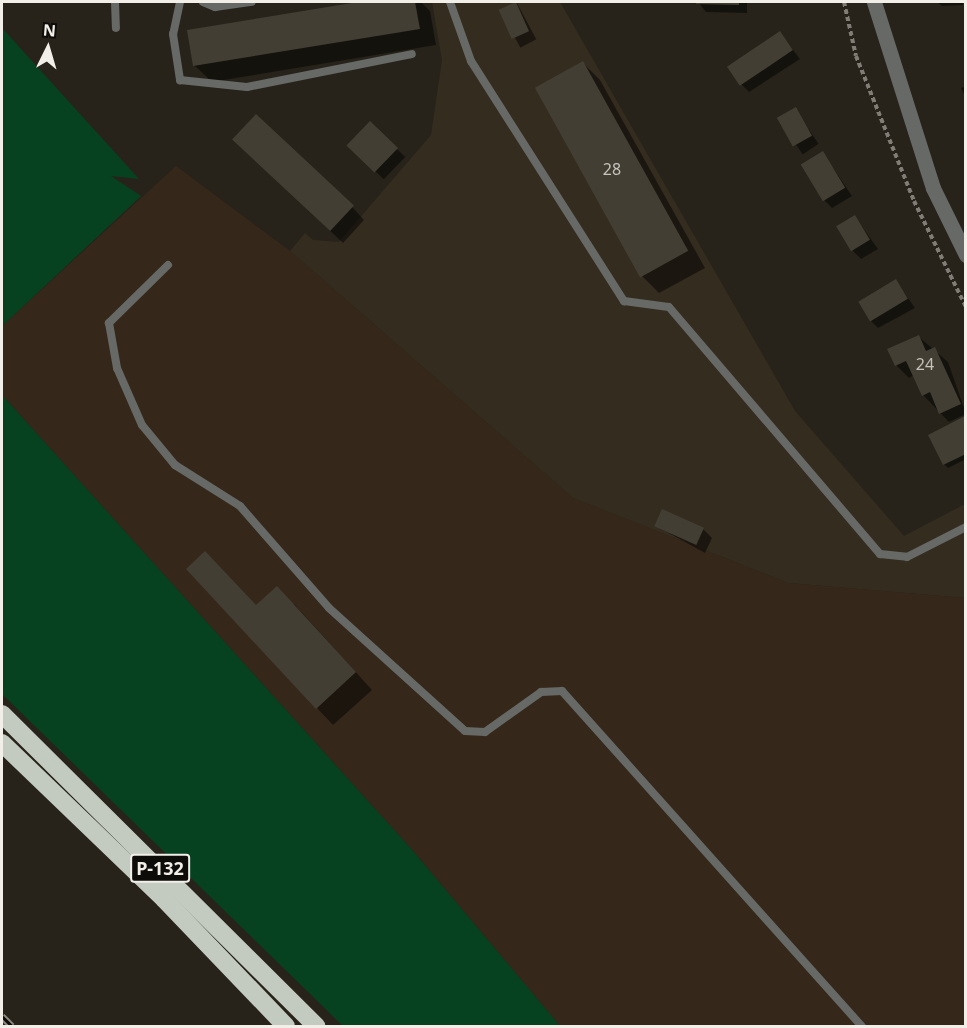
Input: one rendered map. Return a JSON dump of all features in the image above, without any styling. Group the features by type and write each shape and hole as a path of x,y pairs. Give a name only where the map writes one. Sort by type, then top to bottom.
{"highway":[{"name":"Р-132","path":"2,714 316,1026"},
{"name":"Р-132","path":"2,743 164,899 286,1026"}],"street":[{"path":"874,2 933,188 966,255"}],"lane":[{"path":"115,2 116,28"},
{"path":"180,2 173,34 180,80 247,87 412,54"},
{"path":"203,2 214,7 252,2"},
{"path":"450,2 471,61 624,301 669,307 880,554 907,557 966,527"},
{"path":"168,265 109,323 117,368 142,424 175,465 240,506 329,608 465,730 484,732 541,692 562,691 862,1026"}],"path":[{"path":"844,2 856,56 914,201 966,307"}],"shaded area":[{"path":"432,2 560,2 795,411 904,536 965,504 965,598 788,583 573,498 290,251 305,233 313,240 339,242 431,135 442,60"},
{"path":"176,166 290,251 573,498 788,583 965,598 965,1026 560,1026 413,851 2,395 2,326"}],"green space":[{"path":"2,28 139,179 111,176 141,196 2,326"},
{"path":"2,395 413,851 560,1026 343,1026 2,694"}],"building":[{"path":"358,2 415,2 420,29 193,66 187,30"},
{"path":"516,2 529,31 512,39 499,10"},
{"path":"696,2 739,2 739,5 696,4"},
{"path":"780,31 793,50 740,86 727,67"},
{"path":"583,61 688,251 640,277 535,88"},
{"path":"796,107 812,136 793,147 777,118"},
{"path":"256,114 354,205 330,231 232,140"},
{"path":"370,121 398,148 374,173 346,145"},
{"path":"823,151 845,188 823,201 801,164"},
{"path":"855,215 870,240 851,251 836,226"},
{"path":"896,279 908,299 870,321 858,302"},
{"path":"919,335 926,351 935,347 961,404 939,414 930,392 922,396 906,361 895,366 887,349"},
{"path":"965,416 966,454 943,465 928,435"},
{"path":"662,509 704,528 696,545 654,526"},
{"path":"205,551 256,605 277,586 356,672 316,709 186,569"}],"railway":[{"path":"2,1016 12,1026"}]}
